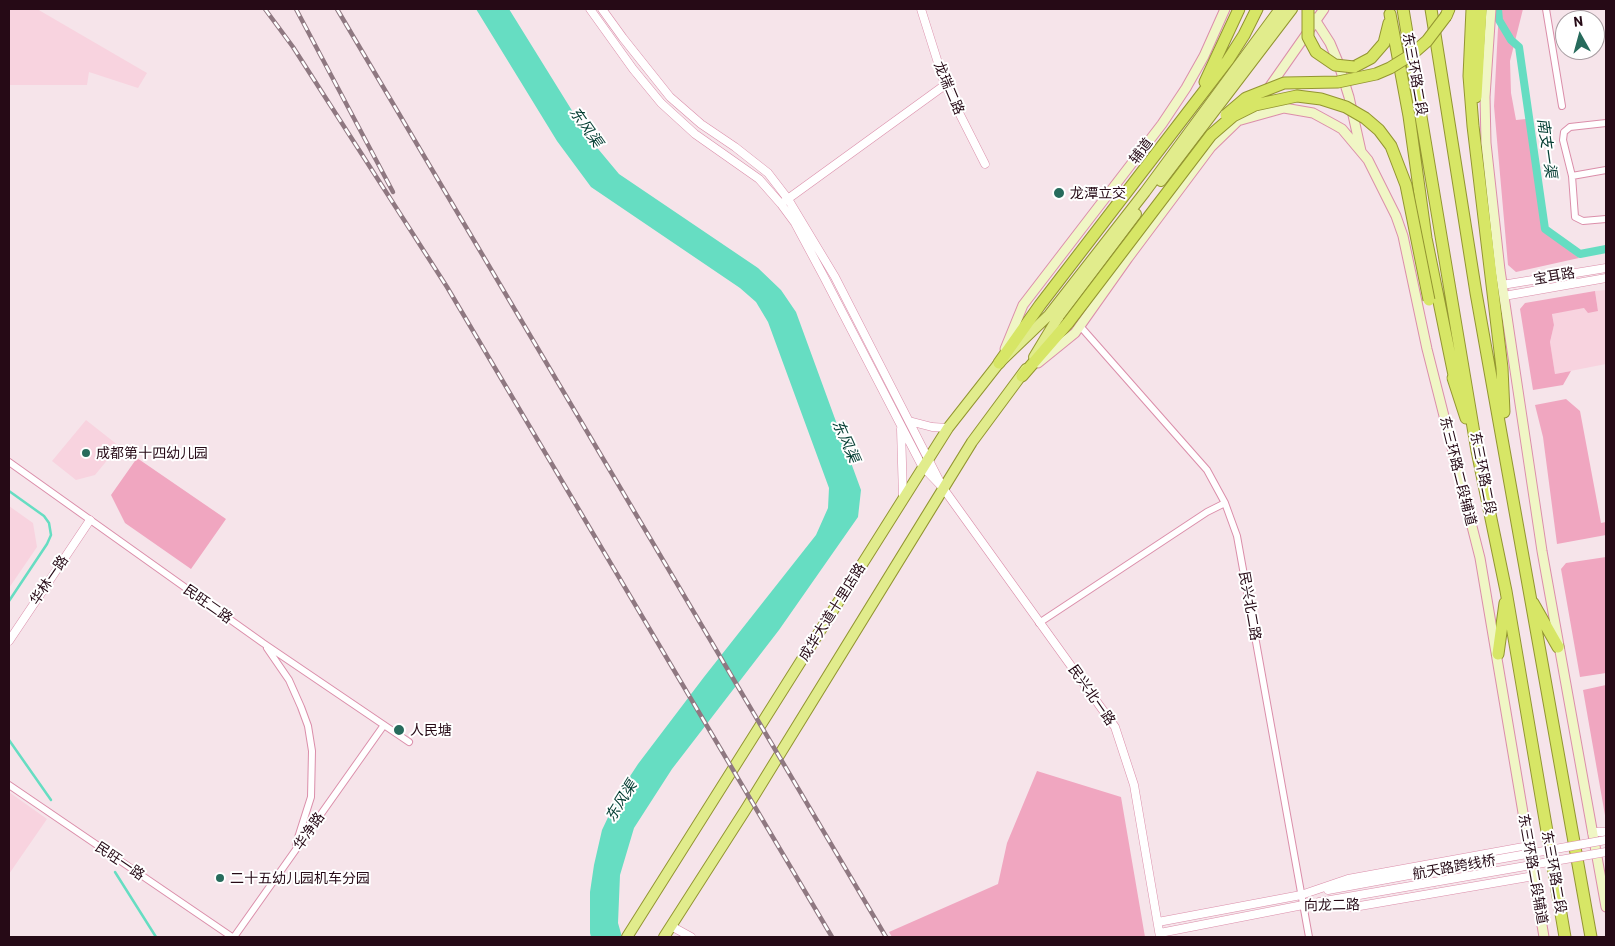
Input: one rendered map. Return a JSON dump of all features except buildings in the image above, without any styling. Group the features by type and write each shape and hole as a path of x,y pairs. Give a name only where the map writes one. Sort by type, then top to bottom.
{"highway":[{"path":"1195,102 1239,9"},
{"path":"1000,363 1040,305 1239,43 1257,9"},
{"path":"1307,9 1308,37 1316,52 1325,60 1346,67 1354,67 1371,58 1384,43 1390,11"},
{"name":"东三环路二段","path":"1403,9 1477,451 1506,591 1565,937"},
{"name":"东三环路二段","path":"1431,9 1476,293 1504,442 1528,595 1591,937"},
{"path":"1022,376 1058,319 1234,108 1246,98 1264,89 1284,83 1338,82 1376,74 1390,68 1411,55 1427,41 1449,9"},
{"path":"1472,9 1469,76 1472,126 1498,286 1504,442"},
{"path":"1472,126 1478,77 1481,9"},
{"path":"1390,11 1409,116 1432,298"},
{"path":"1211,135 1233,116 1255,105 1297,96 1321,98 1346,106 1380,130 1391,146 1406,185 1432,298 1456,385 1477,451"},
{"path":"1498,654 1506,591"},
{"path":"1528,595 1558,647"}],"main road":[{"name":"辅道","path":"1000,363 1023,305 1162,124 1204,56 1225,9"},
{"path":"1058,319 1145,192 1280,9"},
{"path":"1058,319 1292,9"},
{"path":"1307,9 1317,20 1338,62 1349,97 1361,151"},
{"path":"664,937 972,442 1022,376 1075,333 1211,147 1240,120 1274,82 1324,9"},
{"path":"1491,9 1485,97 1486,143 1498,286 1504,296 1558,647 1592,832 1602,864 1606,907"},
{"name":"东三环路二段辅道","path":"1240,120 1270,110 1299,109 1313,113 1342,129 1361,151 1389,199 1403,236 1427,348 1480,558 1498,654 1544,937"},
{"name":"成华大道十里店路","path":"627,937 922,466 948,428 1000,363 1058,319"}],"street":[{"path":"590,9 633,69 662,103 695,134 760,179 781,204 795,223 904,422 928,457 943,488"},
{"path":"602,9 670,97 701,124 735,146 768,173 788,199 835,278 904,422 922,466 943,488"},
{"name":"龙瑞二路","path":"921,9 945,85 985,164"},
{"path":"1546,9 1562,106"},
{"path":"781,204 945,85"},
{"path":"1606,124 1570,127 1564,132 1563,140 1572,176 1575,217 1583,221 1606,219"},
{"path":"1572,176 1606,170"},
{"name":"宝耳路","path":"1498,286 1606,268"},
{"name":"宝耳路","path":"1504,296 1606,278"},
{"name":"民兴北二路","path":"1080,326 1207,470 1225,503 1237,536 1309,937"},
{"path":"904,422 948,428"},
{"path":"903,497 904,422"},
{"name":"民旺二路","path":"9,462 263,643 409,742"},
{"name":"民兴北一路","path":"943,488 1115,727 1134,785 1160,935"},
{"path":"1039,623 1207,512 1225,503"},
{"name":"华林一路","path":"9,640 90,520"},
{"path":"263,643 289,680 302,706 308,726 312,751 311,797 300,834 289,859"},
{"name":"华净路","path":"233,937 384,725"},
{"name":"民旺一路","path":"9,785 233,937"},
{"path":"1592,832 1606,832"},
{"name":"航天路跨线桥","path":"1301,895 1606,840"},
{"name":"向龙二路","path":"1158,922 1301,895 1348,879 1529,846"},
{"name":"航天路跨线桥","path":"1303,905 1606,852"},
{"name":"向龙二路","path":"1160,935 1303,905 1354,907 1534,876"},
{"path":"671,926 691,937"}],"shaded area":[{"path":"9,9 37,9 147,73 138,88 89,72 87,85 9,85"},
{"path":"1499,9 1523,9 1510,61 1511,93 1516,120 1526,119 1545,232 1579,258 1516,272 1508,265 1494,106"},
{"path":"1606,290 1606,364 1555,374 1550,342 1554,325 1552,313 1584,308 1598,311 1595,291"},
{"path":"1595,291 1598,311 1588,313 1584,308 1552,314 1554,325 1550,342 1555,374 1571,371 1563,385 1533,390 1520,309 1525,303"},
{"path":"1566,399 1580,411 1601,523 1606,522 1606,535 1557,544 1543,437 1535,405"},
{"name":"成都第十四幼儿园","path":"86,420 119,446 95,475 76,480 52,461"},
{"path":"137,458 226,519 191,569 125,523 111,495"},
{"path":"9,506 33,523 37,547 9,588"},
{"path":"1606,557 1606,673 1580,677 1561,569 1566,563"},
{"path":"1606,685 1606,821 1583,690"},
{"path":"1037,771 1121,797 1145,937 892,937 889,932 998,884 1007,843"},
{"path":"9,792 47,819 9,874"}],"water":[{"name":"东风渠","path":"476,9 509,9 589,138 619,174 758,268 781,290 796,312 861,490 858,517 779,630 672,769 634,828 620,875 618,923 622,937 591,937 590,933 590,892 602,830 621,790 638,764 816,535 828,508 829,488 768,322 756,302 740,288 591,187 557,141"}],"waterway":[{"name":"南支一渠","path":"1498,9 1499,20 1511,40 1519,47 1545,229 1580,254 1606,249"},
{"path":"9,491 44,516 49,523 51,535 9,601"},
{"path":"9,740 51,800"},
{"path":"115,872 156,937"}],"railway":[{"path":"265,9 293,47 447,287 832,937"},
{"path":"296,9 393,192"},
{"path":"337,9 886,937"}],"place":[{"name":"龙潭立交","path":"1059,193"},
{"name":"成都第十四幼儿园","path":"86,453"},
{"name":"人民塘","path":"399,730"},
{"name":"二十五幼儿园机车分园","path":"220,878"}]}
